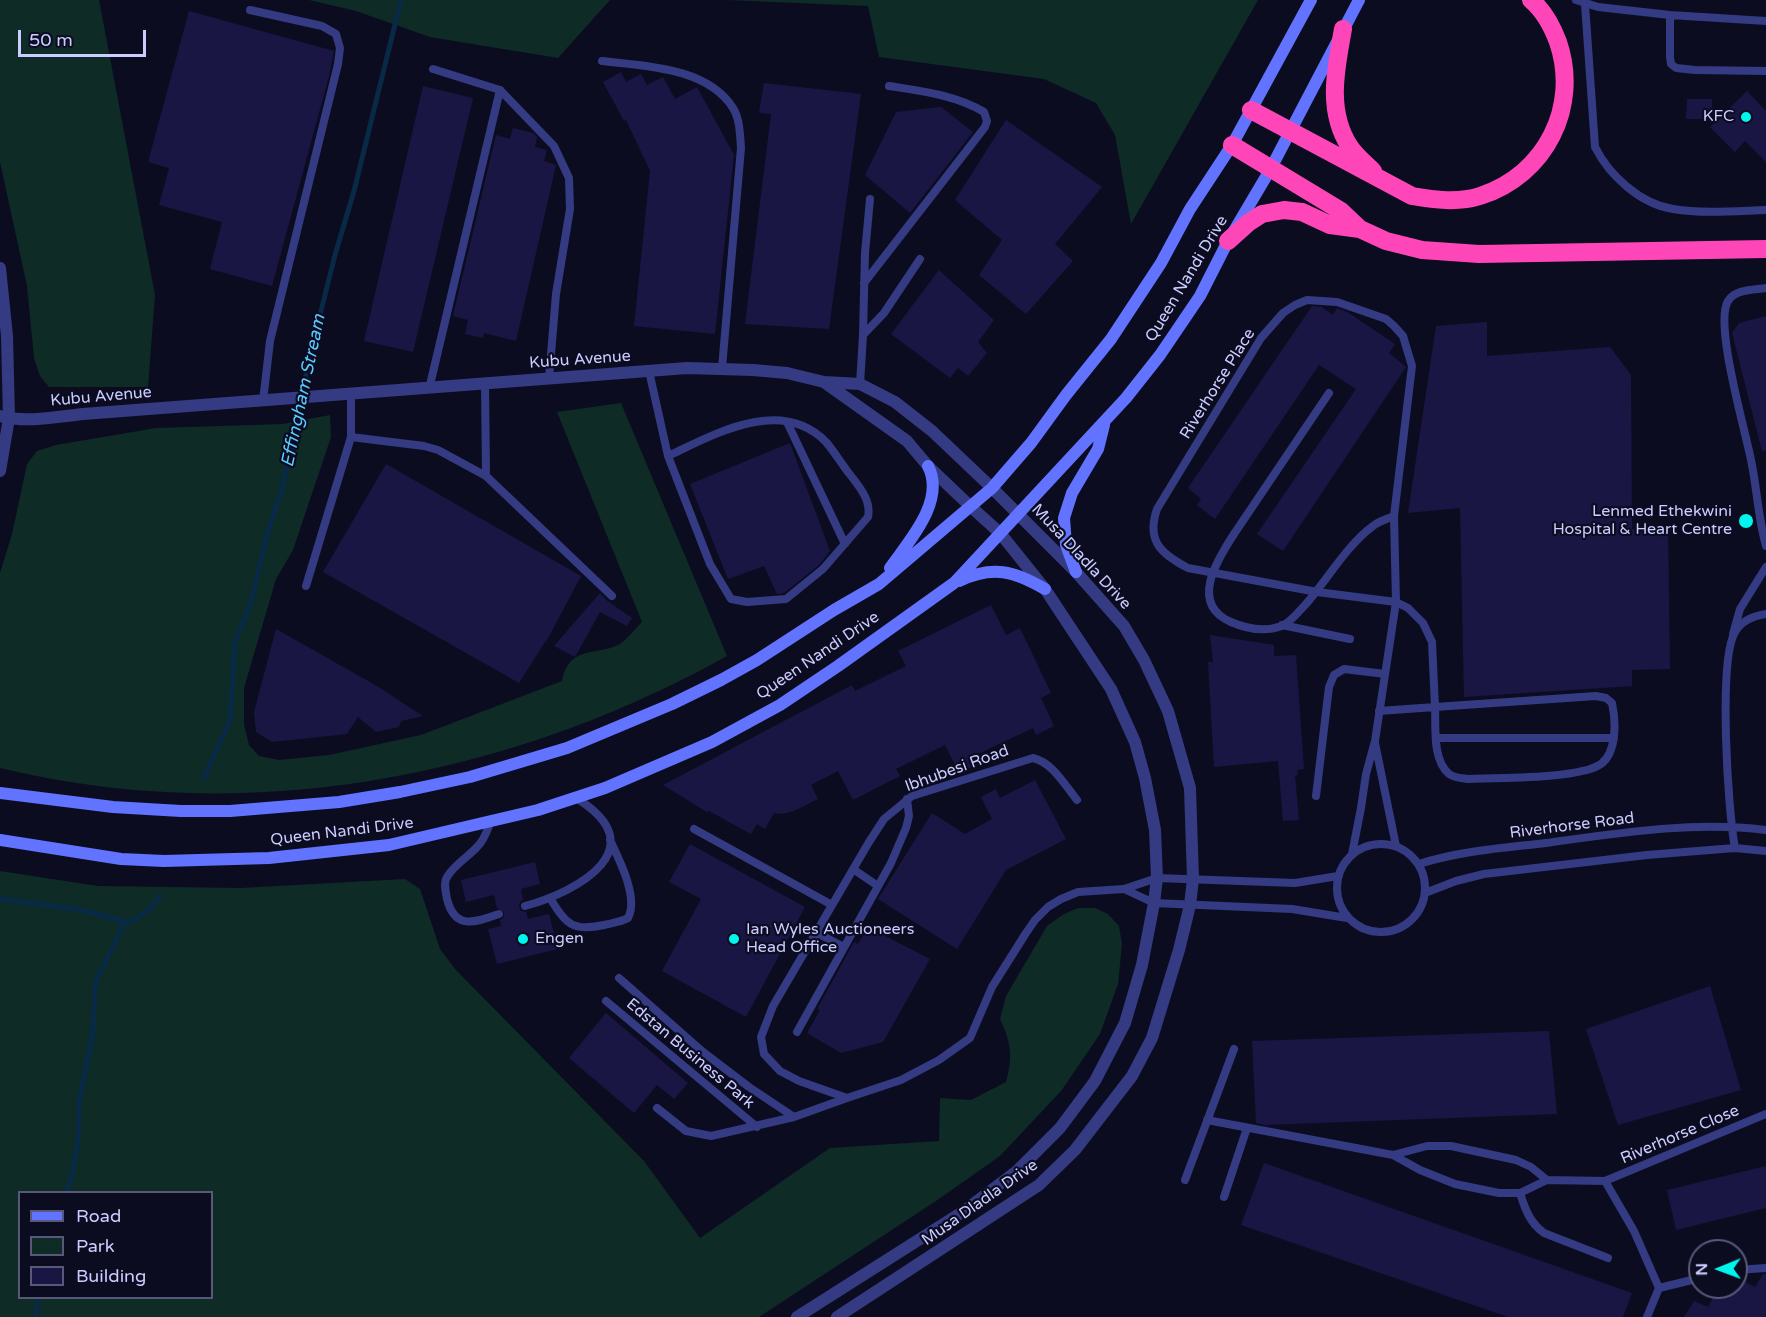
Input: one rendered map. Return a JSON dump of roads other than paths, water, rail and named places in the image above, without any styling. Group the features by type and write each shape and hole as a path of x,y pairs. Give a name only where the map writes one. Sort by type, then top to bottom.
{"highway":[{"path":"1251,110 1412,196 1431,200 1456,201 1480,196 1500,188 1519,176 1536,159 1551,137 1561,115 1566,86 1565,61 1555,34 1541,9 1531,0"},
{"path":"1346,24 1334,86 1335,105 1340,126 1350,148 1384,182"},
{"path":"1232,146 1341,211 1360,229"},
{"path":"1228,241 1248,223 1271,211 1302,212 1330,225 1360,229 1386,241 1422,250 1479,254 1766,249"}],"main road":[{"name":"Queen Nandi Drive","path":"0,793 113,807 181,811 230,811 339,802 470,777 567,748 672,704 721,681 758,660 834,610 879,584 992,488 1031,444 1066,395 1112,339 1161,263 1190,209 1232,146 1311,0"},
{"name":"Queen Nandi Drive","path":"0,840 121,859 212,861 362,850 417,840 538,810 635,776 712,742 780,705 954,583 1104,423 1161,355 1200,296 1228,241 1270,170 1359,0"},
{"path":"1076,572 1066,545 1064,518 1072,493 1098,449 1104,423"},
{"path":"879,584 925,516 934,481 928,466"},
{"path":"954,583 973,574 1001,571 1022,576 1045,589"}],"street":[{"path":"0,268 7,336 5,417 0,471"},
{"name":"Kubu Avenue","path":"5,417 46,418 549,378 723,368 787,374 824,382 860,384 895,402 932,431 992,488"},
{"name":"Kubu Avenue","path":"824,382 907,441 928,466 970,506"},
{"name":"Musa Dladla Drive","path":"837,1317 1031,1191 1075,1150 1132,1076 1152,1038 1190,905 1193,879 1190,788 1168,711 1144,660 1124,626 1076,572 992,488"},
{"name":"Musa Dladla Drive","path":"797,1317 963,1211 1017,1170 1060,1128 1095,1081 1125,1023 1142,965 1157,878 1155,830 1135,742 1110,689 1045,589 1000,533 970,506"}],"lane":[{"path":"1576,0 1585,4 1670,15 1766,21"},
{"path":"1585,4 1595,147 1599,156 1620,181 1657,205 1672,209 1766,210"},
{"path":"250,10 322,26 336,34 340,48 336,74 270,341 262,401"},
{"path":"1670,15 1670,57 1671,64 1676,68 1766,71"},
{"path":"602,61 649,67 686,75 702,81 733,107 738,121 741,148 723,368"},
{"path":"433,69 500,90 554,146 569,178 570,209 556,294 549,378"},
{"path":"864,283 987,125 987,116 972,105 928,92 890,86"},
{"path":"429,389 500,90"},
{"path":"860,384 870,199"},
{"path":"862,335 884,313 920,259"},
{"path":"1766,288 1736,294 1727,302 1724,314 1727,347 1752,462 1766,546"},
{"name":"Riverhorse Place","path":"1352,854 1366,774 1375,741 1396,602 1394,516 1412,366 1403,336 1386,319 1337,302 1308,300 1283,313 1261,338 1157,509 1152,524 1154,537 1169,558 1188,568 1317,592 1396,602"},
{"path":"649,371 668,456 710,564 727,595 735,601 771,602 786,599 823,569 868,517 869,510 865,496 827,443 806,427 787,422 767,421 739,424 668,456"},
{"path":"485,384 486,476"},
{"path":"1329,393 1215,563 1209,592 1212,606 1218,614 1244,627 1262,630 1282,626 1350,639"},
{"path":"306,586 351,437 345,394"},
{"path":"787,422 845,544"},
{"path":"351,437 424,446 438,450 486,476 612,596"},
{"path":"1282,626 1294,617 1317,592 1360,537 1375,524 1394,516"},
{"path":"1735,848 1731,826 1726,694 1728,662 1738,613 1766,567"},
{"path":"1379,711 1435,707 1464,704 1603,697 1610,700 1613,705 1614,738 1603,763 1594,768 1544,777 1468,779 1456,778 1449,774 1440,758 1437,738 1435,707 1434,651 1429,633 1415,614 1396,602"},
{"path":"1732,638 1743,623 1753,617 1766,614"},
{"path":"1316,796 1327,696 1332,680 1344,669 1385,674"},
{"path":"1437,738 1614,738"},
{"name":"Riverhorse Place","path":"1375,741 1396,846"},
{"name":"Ibhubesi Road","path":"847,1098 799,1081 771,1064 762,1048 763,1031 772,1006 818,933 832,905 884,819 907,799 930,789 1033,758 1052,768 1077,800"},
{"path":"550,898 565,920 577,928 591,928 627,918 630,911 630,898 623,866 610,840 608,829 602,817 575,797"},
{"path":"797,1032 891,863 909,816 907,799"},
{"path":"490,823 479,846 451,871 445,884 448,902 452,913 457,918 471,923 499,914"},
{"name":"Riverhorse Road","path":"1419,864 1458,854 1673,827 1731,826 1766,830"},
{"path":"694,829 832,905"},
{"path":"525,906 550,898 581,883 599,869 607,855 610,840"},
{"path":"1382,843 1396,846 1419,864 1424,878 1425,893 1421,907 1413,920 1387,933 1372,932 1358,927 1347,918 1339,905 1336,891 1338,876 1344,863 1352,854 1367,845 1382,843"},
{"path":"1425,893 1456,881 1484,874 1647,855 1735,848 1766,851"},
{"path":"853,869 878,885"},
{"path":"847,1098 901,1080 939,1060 970,1038 992,987 1035,920 1048,907 1078,892 1124,889 1157,878 1294,883 1338,876"},
{"path":"1124,889 1154,903 1292,909 1347,918"},
{"path":"818,933 844,947"},
{"name":"Edstan Business Park","path":"619,978 703,1052 794,1117"},
{"name":"Edstan Business Park","path":"606,1001 757,1127"},
{"path":"1185,1180 1234,1049"},
{"name":"Edstan Business Park","path":"657,1108 686,1131 711,1136 794,1117 847,1098"},
{"name":"Riverhorse Close","path":"1605,1181 1766,1114"},
{"path":"1207,1120 1393,1155 1420,1170 1455,1184 1499,1193 1520,1193 1547,1180 1605,1181 1634,1231 1659,1288 1647,1317"},
{"path":"1224,1197 1247,1128"},
{"path":"1393,1155 1426,1146 1451,1146 1516,1160 1531,1167 1547,1180"},
{"path":"1520,1193 1527,1214 1535,1227 1544,1233 1608,1258"},
{"path":"1748,1269 1766,1268"},
{"path":"1659,1288 1688,1281"}],"waterway":[{"name":"Effingham Stream","path":"204,778 230,720 235,641 250,606 268,531 282,489 312,347 354,191 401,0"},
{"path":"0,899 82,910 125,922 134,920 152,907 160,896"},
{"path":"66,1191 78,1141 79,1102 93,1033 95,983 125,922"},
{"path":"36,1317 38,1299"}],"place":[{"name":"KFC","path":"1746,117"},
{"name":"Lenmed Ethekwini Hospital & Heart Centre","path":"1746,521"},
{"name":"Engen","path":"523,939"},
{"name":"Ian Wyles Auctioneers Head Office","path":"734,939"}]}
